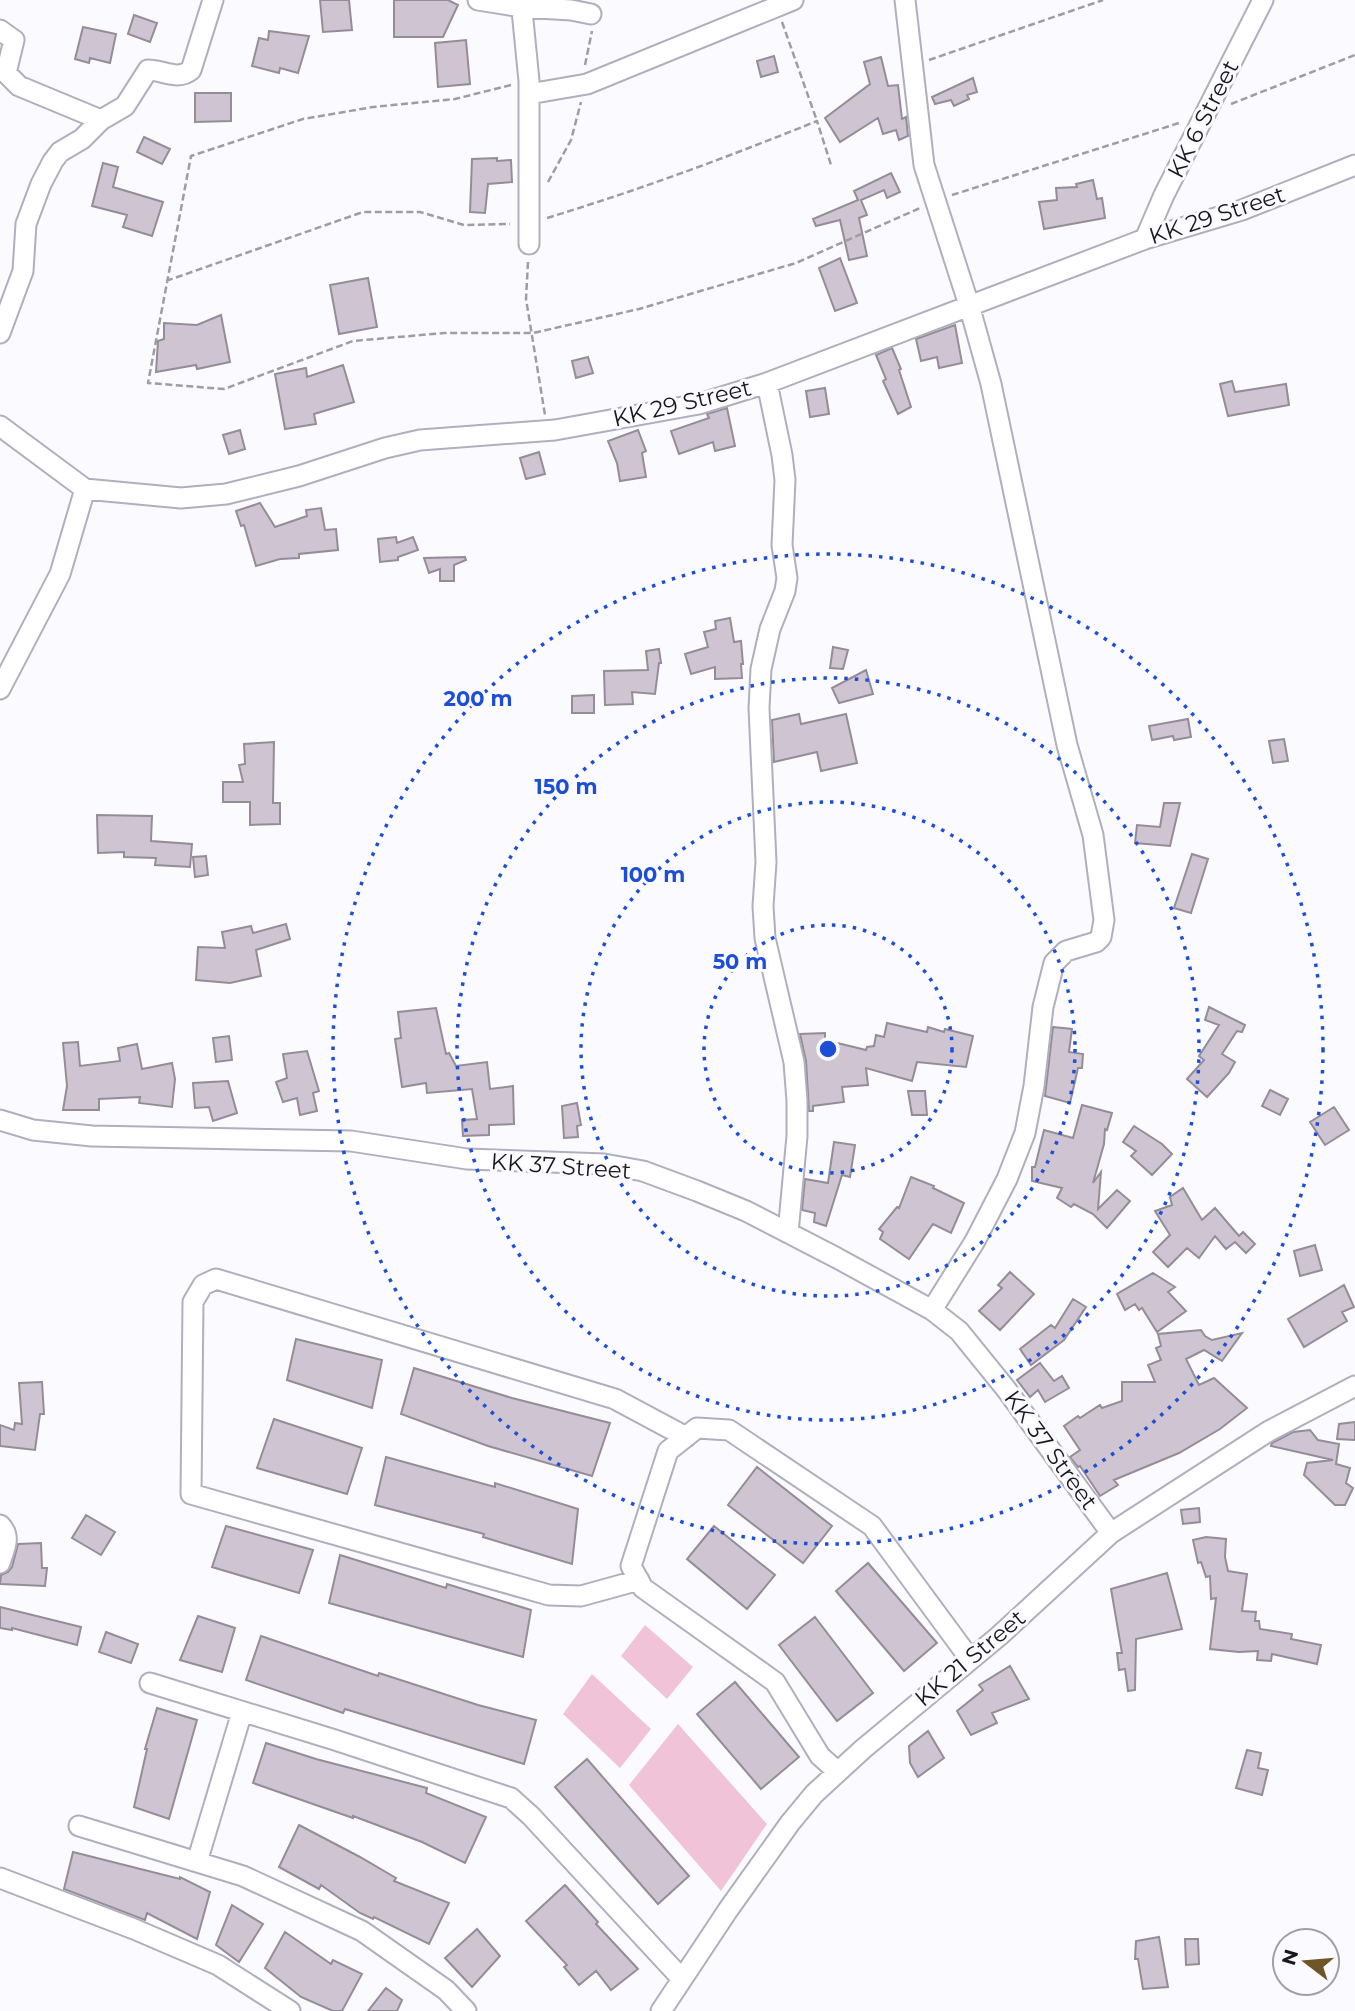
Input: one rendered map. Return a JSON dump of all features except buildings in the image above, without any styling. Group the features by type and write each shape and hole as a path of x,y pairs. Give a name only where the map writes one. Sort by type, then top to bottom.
{"street":[{"path":"0,333 23,271 26,224 41,184 60,152 82,139 101,120 125,106 148,70 185,75 191,70 213,0"},
{"path":"478,0 521,3 591,14"},
{"path":"905,0 924,165 991,384 1067,745 1093,835 1104,929 1096,942 1066,951 1054,963 1043,1007 1034,1086 1025,1133 1007,1179 975,1241 932,1310"},
{"name":"KK 6 Street","path":"1145,239 1164,195 1263,0"},
{"path":"521,3 528,88 529,244"},
{"path":"528,88 587,85 785,3"},
{"path":"0,30 14,40 6,73 11,80 19,86 101,120"},
{"name":"KK 29 Street","path":"0,426 85,489 181,498 226,494 299,476 385,447 420,440 548,431 699,404 767,383 1145,239 1242,210 1355,164"},
{"path":"767,383 783,467 782,545 786,578 785,591 770,629 761,669 759,708 766,862 763,906 765,938 794,1062 797,1101 797,1136 788,1233"},
{"path":"0,689 60,574 85,489"},
{"name":"KK 37 Street","path":"0,1120 33,1129 92,1136 351,1141 467,1159 604,1164 626,1167 733,1206 932,1310 959,1331 1111,1533"},
{"path":"639,1580 581,1596 549,1595 191,1494 193,1302 203,1285 216,1279 615,1399 686,1437"},
{"name":"KK 21 Street","path":"661,2011 790,1823 814,1794 838,1772 1111,1533 1269,1431 1355,1386"},
{"path":"838,1772 820,1756 775,1682 643,1588 631,1566 668,1451 697,1428 729,1430 872,1526 970,1659"},
{"path":"0,1525 7,1534 7,1539 0,1563"},
{"path":"150,1683 511,1798 531,1816 682,1979"},
{"path":"198,1862 242,1712"},
{"path":"79,1826 243,1876 362,1931 446,1990 466,2011"},
{"path":"0,1878 134,1929 218,1965 290,2011"}],"path":[{"path":"912,65 1103,0"},
{"path":"785,3 831,165"},
{"path":"542,192 572,140 587,85 585,55 594,23 591,14"},
{"path":"528,88 373,107 303,119 191,156 148,383 224,389 353,341 444,333 533,333 639,309 796,263 936,201 1205,115 1355,55"},
{"path":"544,219 620,196 721,160 817,121"},
{"path":"166,281 363,212 420,212 464,225 517,223"},
{"path":"529,244 525,286 548,431"}],"shaded area":[{"path":"645,1625 693,1667 667,1699 621,1656"},
{"path":"592,1674 651,1729 620,1768 563,1714"},
{"path":"678,1724 767,1824 721,1891 629,1785"}]}
